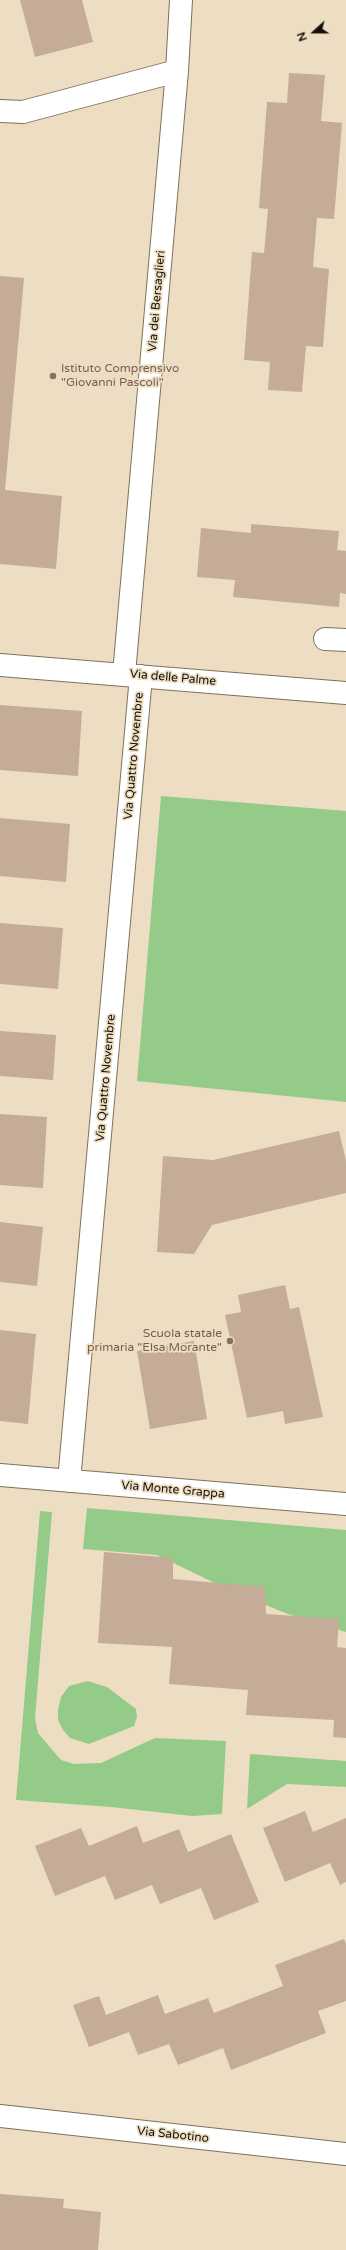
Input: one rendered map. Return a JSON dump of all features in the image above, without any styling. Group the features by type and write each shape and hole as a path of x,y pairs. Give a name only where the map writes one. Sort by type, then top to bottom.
{"street":[{"name":"Via dei Bersaglieri","path":"140,676 181,0"},
{"path":"0,111 23,112 177,71"},
{"name":"Via delle Palme","path":"0,665 346,693"},
{"name":"Via Quattro Novembre","path":"69,1481 140,676"},
{"name":"Via Monte Grappa","path":"0,1475 346,1504"},
{"name":"Via Sabotino","path":"0,2116 346,2154"}],"green space":[{"path":"161,796 346,811 346,1102 137,1081"},
{"path":"87,1508 346,1530 346,1632 288,1614 231,1591 157,1555 83,1549"},
{"path":"40,1511 52,1512 35,1718 38,1733 61,1760 74,1764 101,1763 155,1738 226,1741 222,1814 192,1816 111,1807 16,1800"},
{"path":"88,1681 107,1687 136,1709 137,1717 134,1726 89,1744 70,1738 63,1730 58,1720 58,1710 61,1697 69,1686"},
{"path":"250,1754 346,1761 346,1787 287,1784 247,1809"}],"building":[{"path":"20,0 82,0 93,42 35,57"},
{"path":"289,73 325,75 321,121 342,123 334,219 317,218 313,267 329,269 323,347 306,346 302,392 268,390 270,362 244,360 252,252 264,253 268,209 259,208 267,102 287,103"},
{"path":"0,276 24,278 5,490 62,496 56,569 0,564"},
{"path":"251,524 339,531 337,550 346,551 346,594 340,593 339,607 233,597 235,580 197,577 201,528 251,533"},
{"path":"0,705 82,711 78,776 0,770"},
{"path":"0,818 70,824 66,882 0,876"},
{"path":"0,923 63,928 58,989 0,984"},
{"path":"0,1031 56,1035 53,1080 0,1076"},
{"path":"0,1114 47,1117 43,1188 0,1185"},
{"path":"339,1131 346,1161 346,1193 212,1225 194,1254 157,1252 163,1156 213,1160"},
{"path":"0,1222 43,1227 37,1286 0,1282"},
{"path":"285,1285 290,1309 299,1307 323,1417 285,1424 283,1411 247,1418 225,1315 241,1312 238,1295"},
{"path":"0,1330 36,1334 28,1424 0,1421"},
{"path":"194,1341 207,1419 150,1429 137,1351"},
{"path":"104,1552 173,1558 173,1579 265,1587 266,1614 339,1619 337,1647 346,1648 346,1738 333,1737 334,1720 246,1715 248,1690 169,1684 172,1647 98,1643"},
{"path":"305,1811 313,1832 346,1818 346,1882 340,1885 330,1863 285,1882 263,1828"},
{"path":"137,1826 143,1843 179,1829 188,1852 231,1834 259,1902 214,1920 201,1888 160,1904 152,1885 115,1900 105,1876 55,1896 35,1846 81,1828 89,1846"},
{"path":"344,1939 346,1944 346,2001 318,2011 326,2033 231,2070 223,2048 178,2065 169,2044 138,2055 129,2032 89,2047 73,2005 99,1996 106,2015 158,1995 165,2014 208,1998 214,2013 283,1986 275,1965"},
{"path":"0,2194 64,2199 63,2208 101,2212 98,2250 0,2250"}],"place":[{"name":"Istituto Comprensivo \"Giovanni Pascoli\"","path":"53,376"},
{"name":"Scuola statale primaria \"Elsa Morante\"","path":"230,1341"}]}
